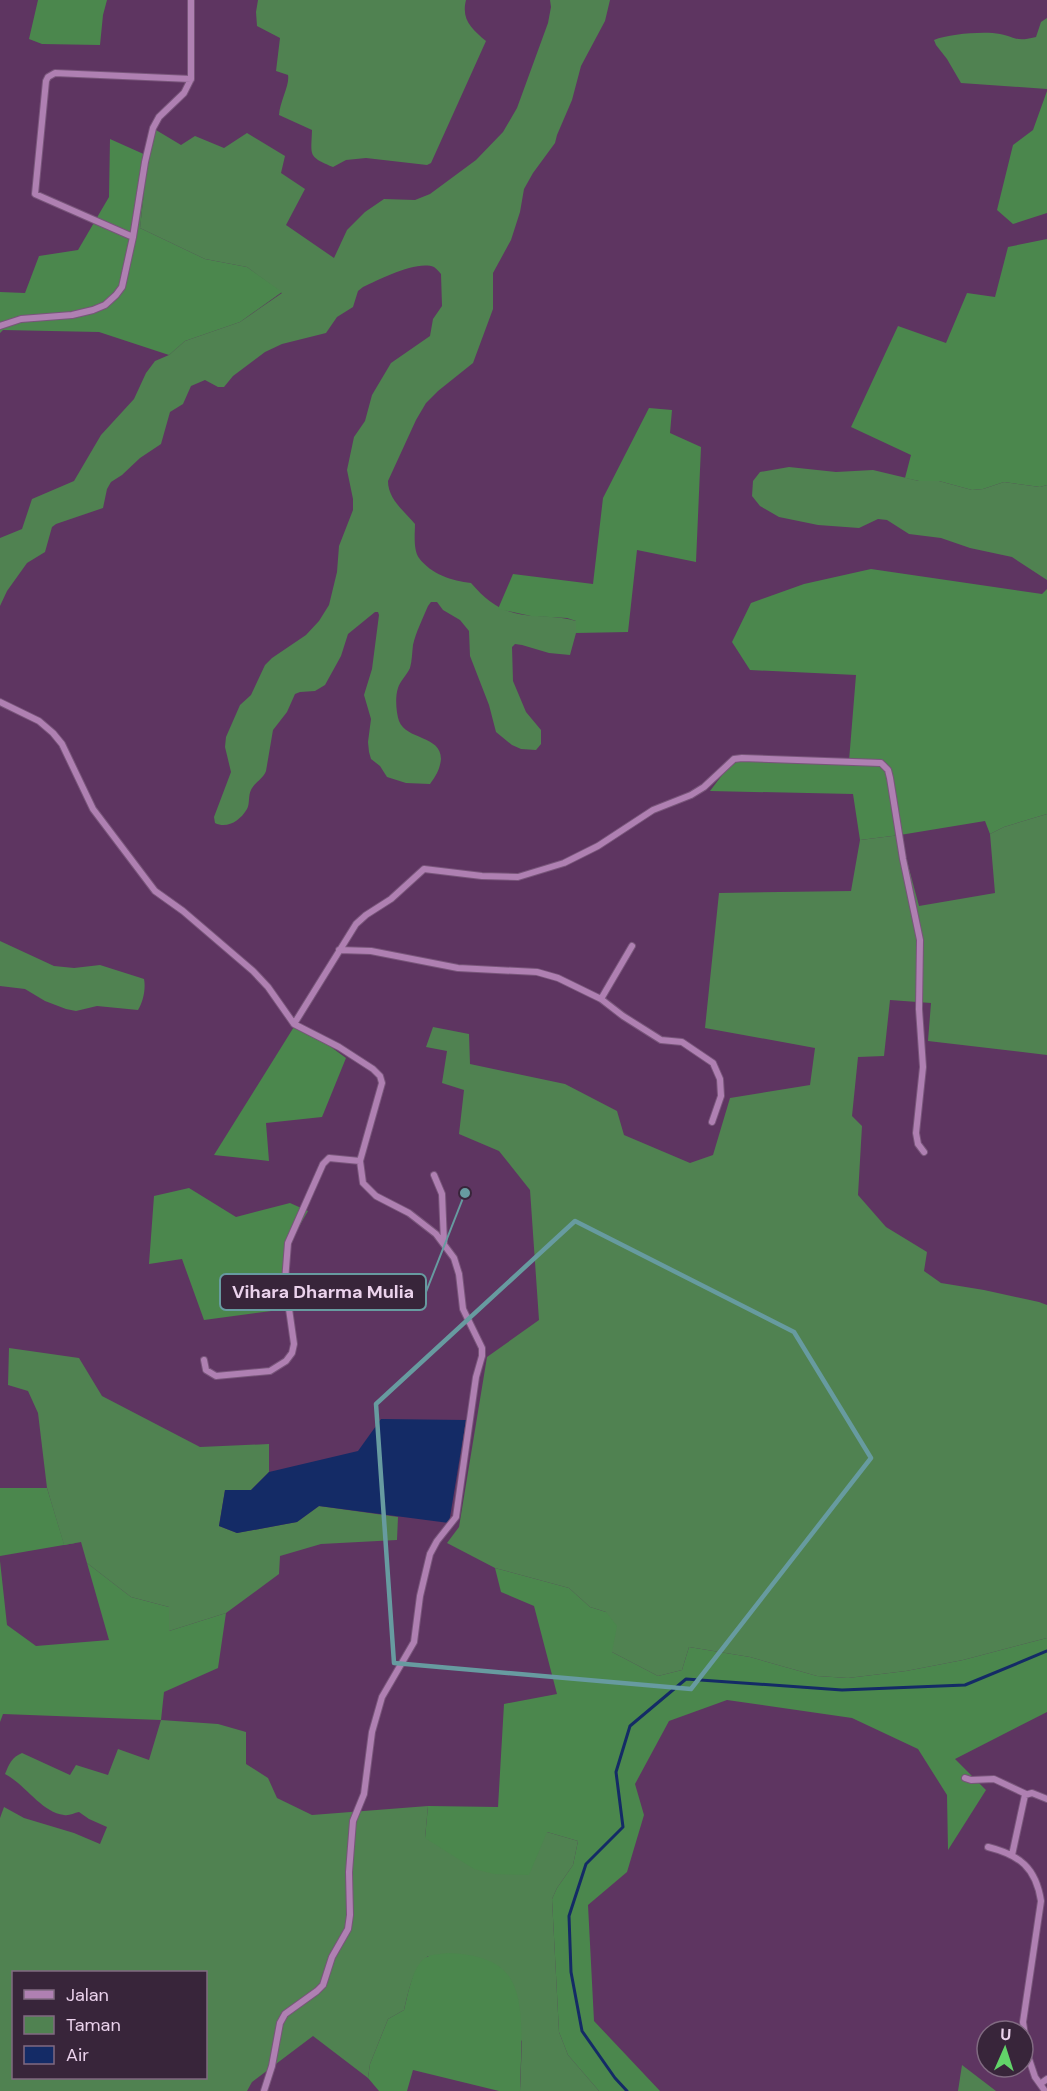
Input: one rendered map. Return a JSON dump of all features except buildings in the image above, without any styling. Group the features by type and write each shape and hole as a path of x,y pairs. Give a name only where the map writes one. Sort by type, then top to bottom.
{"street":[{"path":"0,326 21,319 72,315 93,310 105,305 122,287 153,128 159,117 184,93 191,79 191,0"},
{"path":"133,237 35,194 46,81 48,77 56,74 191,79"},
{"path":"0,702 39,722 53,733 62,744 93,809 155,891 183,911 253,971 268,987 294,1024 339,1047 380,1076 382,1083 360,1161 363,1183 368,1190 409,1213 444,1243 457,1265 463,1309 482,1348 456,1517 430,1554 420,1596 414,1642 382,1696 372,1732 364,1794 353,1821 348,1929 332,1957 323,1985 294,2006 285,2014 280,2023 272,2066 264,2091"},
{"path":"294,1024 357,924 366,915 391,899 424,868 482,876 518,877 553,867 598,846 653,810 691,795 704,787 734,759 881,763 888,770 890,778 903,859 921,940 919,1009 923,1067 916,1133 918,1144 924,1152"},
{"path":"601,999 632,946"},
{"path":"339,950 371,951 458,968 537,972 558,978 601,999 661,1040 682,1042 713,1063 720,1079 721,1096 712,1122"},
{"path":"204,1360 206,1370 216,1376 270,1371 286,1361 292,1353 294,1344 285,1281 288,1243 322,1164 329,1158 360,1161"},
{"path":"434,1175 442,1194 444,1243"},
{"path":"964,1778 994,1779 1026,1794 1032,1793 1047,1799"},
{"path":"1012,1855 1026,1794"},
{"path":"988,1847 1012,1855 1030,1869 1039,1889 1041,1901 1023,2022 1028,2056 1035,2078 1045,2091"},
{"path":"1040,2084 1047,2079"}],"highlighted area":[{"path":"575,1221 794,1332 871,1458 691,1689 394,1663 376,1404"}],"green space":[{"path":"38,0 107,0 100,45 42,44 29,39"},
{"path":"258,0 466,0 466,19 486,41 431,163 427,165 366,158 346,160 333,167 315,158 312,151 312,130 279,115 288,84 288,75 276,71 280,38 257,26"},
{"path":"550,0 610,0 605,21 581,66 572,100 555,143 524,189 520,212 511,240 493,273 493,309 473,363 426,403 388,481 394,499 415,524 416,550 424,564 449,578 471,583 486,598 508,611 576,621 576,633 570,655 549,653 515,644 512,647 513,681 526,712 541,730 541,744 536,750 521,749 496,732 489,705 470,656 469,631 460,620 443,610 437,602 431,602 416,635 410,668 399,685 396,704 399,721 403,727 430,741 439,751 440,766 430,784 406,783 387,777 380,766 371,759 369,752 371,719 364,695 372,669 379,615 375,612 348,634 341,656 325,685 315,691 295,694 287,712 273,730 266,771 251,790 248,807 244,813 229,824 215,823 214,817 231,772 225,747 226,737 240,705 251,695 265,665 306,635 329,605 337,572 339,546 353,510 347,470 354,437 365,421 372,395 391,363 430,336 433,319 442,306 441,274 434,267 418,266 378,280 358,291 353,307 337,317 326,333 282,344 265,352 233,376 224,387 218,387 205,380 191,386 183,404 170,412 161,444 111,482 103,508 52,527 45,552 27,563 7,591 0,606 0,538 22,529 32,499 74,481 101,435 134,399 146,373 155,361 169,355 185,341 240,322 282,293 247,267 205,259 140,228 151,127 181,145 195,136 224,148 247,133 285,156 281,173 305,189 286,225 334,258 347,230 365,212 384,199 415,200 430,194 476,160 503,132 517,108 548,23"},
{"path":"1047,18 1047,89 961,83 934,40 957,35 985,33 1021,39 1036,37 1041,22"},
{"path":"1047,91 1047,213 1013,224 997,210 1013,145 1033,130"},
{"path":"110,139 148,156 140,228 205,259 247,267 282,292 240,322 185,341 169,355 99,332 3,330 0,333 0,292 25,293 39,256 78,250 109,197"},
{"path":"1047,239 1047,485 1040,487 1004,482 972,490 939,481 905,478 911,455 851,427 898,326 946,343 967,293 995,297 1008,247"},
{"path":"649,408 672,410 670,433 701,447 696,562 637,550 628,632 576,633 576,621 567,618 531,616 498,609 513,574 593,584 603,498"},
{"path":"789,467 836,472 873,470 919,481 939,481 972,490 1004,482 1040,487 1047,485 1047,580 1012,557 970,548 941,538 909,534 887,520 878,519 859,528 818,525 779,517 760,506 752,496 753,481 760,472"},
{"path":"871,569 1042,594 1047,589 1047,814 1004,827 990,834 985,821 860,840 853,794 710,791 732,762 849,761 856,675 750,670 732,642 751,603 804,584"},
{"path":"1047,814 1047,1055 928,1041 931,1003 890,1000 884,1056 858,1057 852,1116 862,1126 858,1195 886,1227 927,1252 924,1271 941,1283 984,1290 1047,1305 1047,1638 963,1660 906,1671 848,1678 817,1676 750,1657 689,1647 682,1670 658,1676 612,1652 606,1612 590,1607 569,1588 495,1568 447,1543 459,1527 487,1357 539,1320 530,1190 499,1151 459,1134 464,1090 442,1083 447,1051 426,1047 433,1027 469,1034 470,1064 565,1084 617,1111 624,1135 690,1163 713,1155 730,1098 810,1085 815,1048 705,1028 719,893 851,891 860,840 900,835 919,906 995,893 990,834 1004,827"},
{"path":"0,941 54,966 74,968 100,965 144,979 143,999 140,1007 138,1010 97,1006 76,1011 45,1001 25,989 0,986"},
{"path":"297,1022 346,1058 322,1117 266,1123 269,1161 214,1155"},
{"path":"189,1188 236,1217 290,1203 308,1211 285,1251 287,1309 204,1320 182,1259 149,1264 154,1196"},
{"path":"9,1348 79,1358 102,1396 200,1447 269,1444 269,1472 251,1490 225,1490 219,1526 237,1533 297,1522 319,1506 398,1517 397,1540 321,1544 280,1556 279,1574 226,1613 169,1631 169,1607 131,1597 87,1563 81,1542 64,1545 47,1488 38,1413 28,1391 8,1385"},
{"path":"0,1488 47,1488 64,1544 81,1542 0,1556"},
{"path":"0,1561 7,1625 36,1646 109,1640 87,1563 131,1597 169,1607 169,1631 226,1613 218,1668 164,1692 161,1720 3,1714 0,1722"},
{"path":"495,1568 569,1588 590,1607 606,1612 617,1626 612,1652 658,1676 682,1670 689,1647 750,1657 817,1676 848,1678 906,1671 963,1660 1047,1638 1047,1712 955,1759 986,1790 948,1850 947,1795 918,1749 852,1718 727,1700 669,1721 635,1784 644,1815 627,1872 588,1905 594,2021 660,2091 599,2091 568,2055 559,2032 552,1899 573,1865 578,1841 547,1832 529,1875 494,1874 474,1869 425,1838 428,1806 498,1807 504,1704 557,1694 534,1606 501,1592"},
{"path":"161,1720 218,1724 246,1732 246,1764 268,1778 277,1798 312,1815 428,1806 425,1838 547,1832 578,1841 573,1865 552,1899 559,2032 568,2055 599,2091 520,2091 522,2041 428,1956 415,1974 404,2010 388,2019 370,2064 368,2078 313,2036 252,2082 247,2091 0,2091 0,1818 4,1807 24,1818 74,1833 100,1844 107,1827 79,1812 66,1815 48,1809 5,1774 13,1759 22,1753 70,1775 76,1765 108,1775 118,1749 149,1760"},
{"path":"448,1953 487,1960 501,1968 514,1984 518,1998 521,2030 520,2091 499,2091 413,2070 407,2091 379,2091 368,2078 370,2064 388,2019 404,2010 412,1979 419,1964 429,1956"},
{"path":"962,2065 975,2075 975,2079 980,2079 996,2091 958,2091"}],"water":[{"path":"381,1419 466,1420 449,1523 319,1506 297,1522 237,1533 219,1526 225,1490 251,1490 269,1472 358,1451"}],"waterway":[{"path":"627,2091 615,2078 582,2031 571,1972 569,1916 586,1864 623,1827 616,1772 630,1726 686,1679 842,1690 965,1685 1047,1651"}],"place":[{"name":"Vihara Dharma Mulia","path":"465,1193"}]}
